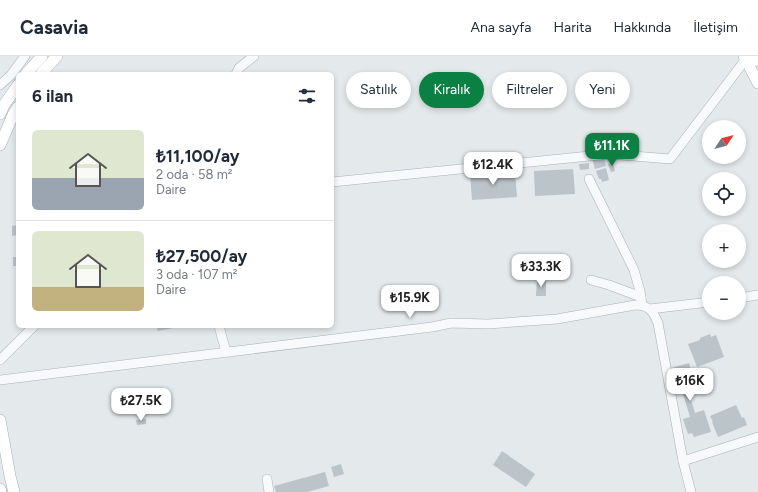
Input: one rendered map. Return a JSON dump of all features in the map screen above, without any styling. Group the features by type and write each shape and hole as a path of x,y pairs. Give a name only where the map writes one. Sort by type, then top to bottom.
{"main road":[{"path":"28,72 42,56"},
{"path":"43,72 57,56"},
{"path":"748,57 758,61"},
{"path":"748,57 758,83"},
{"path":"0,114 4,105 16,88"},
{"path":"0,144 12,115 16,110"},
{"path":"0,420 14,492"}],"street":[{"path":"0,85 11,75 25,56"},
{"path":"237,72 239,68 254,56"},
{"path":"334,182 609,154 670,159 748,57"},
{"path":"588,179 634,270 644,304"},
{"path":"591,280 609,285 644,304 654,314 658,323 683,461 691,492"},
{"path":"746,297 758,295"},
{"path":"0,380 425,328 451,323 488,324 557,319 635,304 702,302"},
{"path":"0,360 32,328"},
{"path":"220,328 226,352"},
{"path":"683,461 758,437"},
{"path":"267,479 270,492"}],"building":[{"path":"600,157 601,159 604,159 606,166 595,169 592,158"},
{"path":"613,162 615,171 611,172 608,164"},
{"path":"589,163 589,169 580,170 579,164"},
{"path":"606,168 609,180 602,182 596,171"},
{"path":"573,169 575,194 535,196 534,171"},
{"path":"515,172 517,197 472,200 470,174"},
{"path":"16,225 16,235 12,236 12,226"},
{"path":"13,257 16,257 16,266 13,266"},
{"path":"537,280 546,280 546,296 536,296"},
{"path":"157,328 173,328 158,331"},
{"path":"710,334 711,337 716,335 724,357 697,367 688,344 700,340 700,338"},
{"path":"689,363 694,381 686,384 695,413 704,410 711,432 694,437 692,433 688,434 683,419 690,417 679,381 673,383 668,369"},
{"path":"736,405 742,418 744,417 747,425 718,437 710,416"},
{"path":"146,419 146,424 137,425 136,420"},
{"path":"502,451 535,474 526,487 493,465"},
{"path":"341,464 344,474 334,477 331,467"},
{"path":"325,472 329,486 307,492 276,492 274,486"}]}
